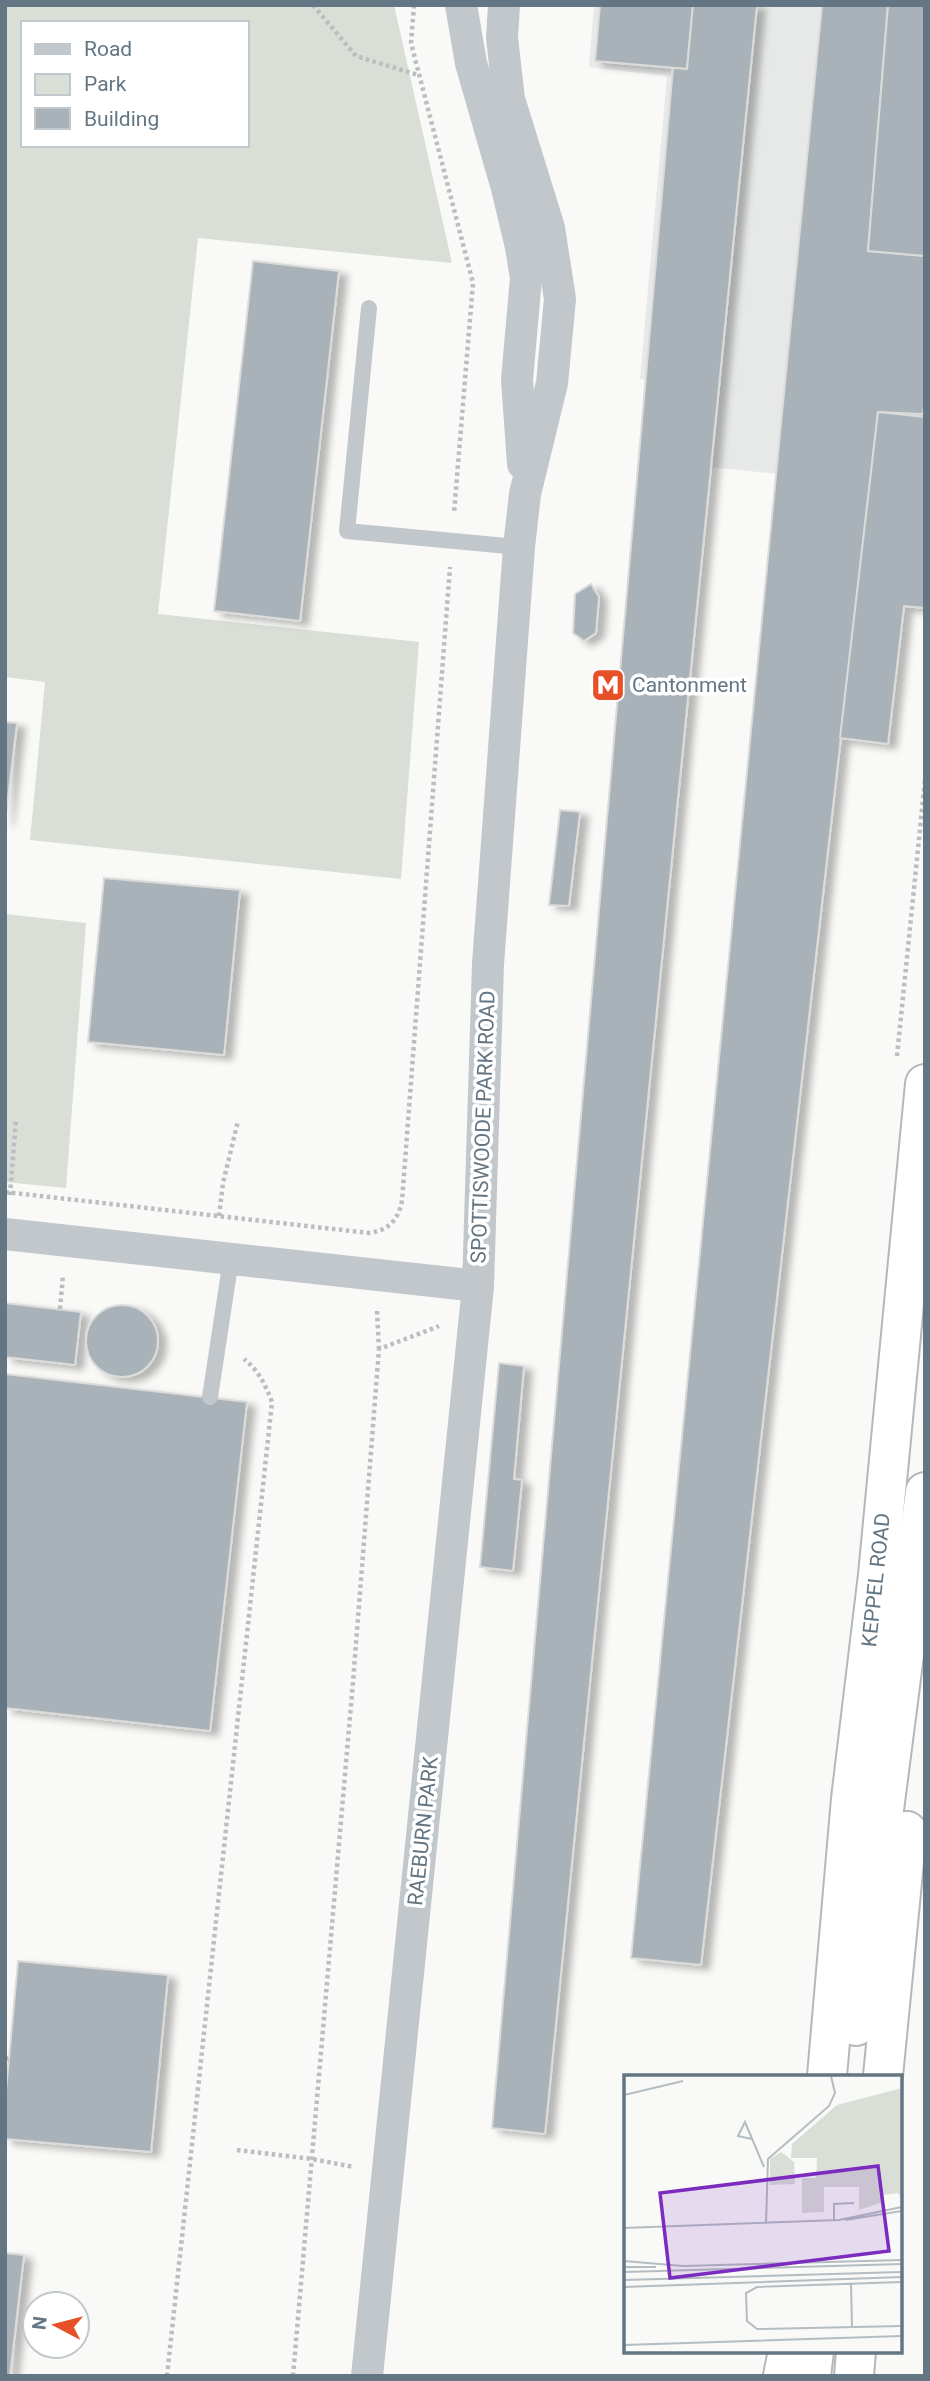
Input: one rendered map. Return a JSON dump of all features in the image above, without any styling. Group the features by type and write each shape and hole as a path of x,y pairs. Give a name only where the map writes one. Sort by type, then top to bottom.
{"highway":[{"name":"KEPPEL ROAD","path":"827,2075 851,1799 878,1575 925,1084"},
{"path":"850,2075 925,1492"},
{"path":"883,2075 925,1647"},
{"path":"783,2376 788,2353"},
{"path":"811,2376 814,2353"},
{"path":"854,2376 856,2353"}],"street":[{"name":"SPOTTISWOODE PARK ROAD","path":"461,5 471,63 507,188 526,278 517,380 525,494"},
{"name":"SPOTTISWOODE PARK ROAD","path":"5,1234 231,1259 477,1299 488,964 520,547 525,494 552,383 560,299 549,228 509,99 502,38 503,5"},
{"name":"RAEBURN PARK","path":"367,2376 477,1299"}],"lane":[{"path":"369,308 347,531 520,547"},
{"path":"210,1397 231,1259"}],"path":[{"path":"313,5 356,56 419,75"},
{"path":"5,1192 369,1233 382,1231 399,1214 473,283 411,43 414,5"},
{"path":"11,1182 16,1119"},
{"path":"219,1216 223,1183 238,1121"},
{"path":"293,2376 379,1349 477,1299"},
{"path":"167,2376 272,1402 265,1382 253,1366 237,1353 218,1346"},
{"path":"237,2150 312,2159 387,2174"}],"shaded area":[{"path":"594,5 925,5 925,417 789,475 707,467 715,387 640,379 667,76 589,67"}],"green space":[{"path":"5,5 394,5 452,263 198,238 158,614 419,642 401,879 30,840 45,682 5,677"},
{"path":"5,914 86,923 66,1188 5,1182"}],"building":[{"path":"600,5 693,5 687,69 595,61"},
{"path":"693,5 757,5 545,2134 492,2128 673,68 687,69"},
{"path":"822,5 888,5 868,251 925,256 925,396 923,414 878,412 701,1965 631,1958"},
{"path":"888,5 925,5 925,256 868,251"},
{"path":"253,261 339,271 300,621 214,611"},
{"path":"878,412 925,417 925,608 904,606 888,744 840,738"},
{"path":"591,584 599,597 596,633 584,641 573,633 575,594"},
{"path":"5,722 17,723 5,823"},
{"path":"560,810 580,812 569,906 549,905"},
{"path":"104,878 240,890 224,1055 88,1042"},
{"path":"5,1303 81,1312 75,1365 5,1357"},
{"path":"122,1305 136,1308 148,1315 155,1327 158,1341 155,1355 148,1367 136,1374 122,1377 108,1374 96,1367 89,1355 86,1341 89,1327 96,1315 108,1308"},
{"path":"499,1363 524,1366 514,1479 522,1480 513,1571 480,1567"},
{"path":"5,1374 247,1402 210,1731 5,1708"},
{"path":"18,1961 168,1975 151,2152 5,2139 5,2102"},
{"path":"5,2253 24,2255 10,2376 5,2376"}],"place":[{"name":"Cantonment","path":"608,685"}]}
